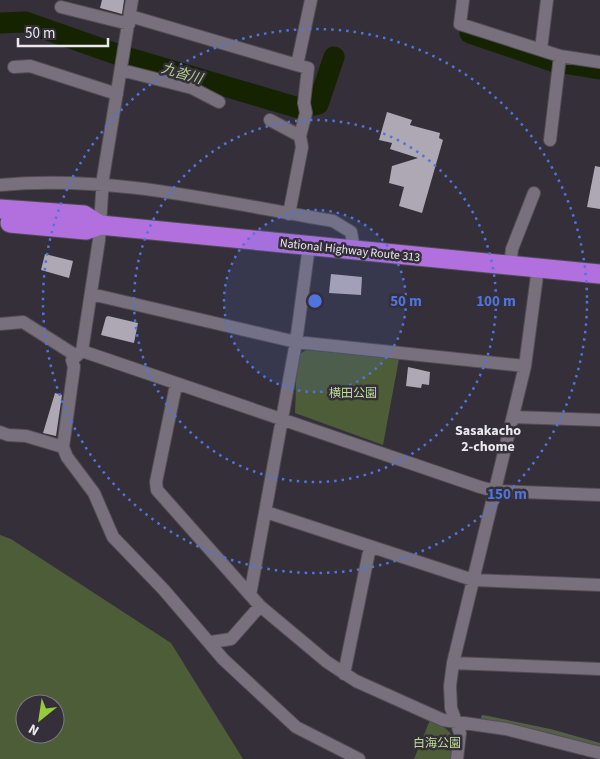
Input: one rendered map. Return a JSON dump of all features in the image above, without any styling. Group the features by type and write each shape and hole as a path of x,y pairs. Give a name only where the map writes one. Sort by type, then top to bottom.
{"highway":[{"name":"National Highway Route 313","path":"0,209 84,215 100,224 600,274"},
{"name":"National Highway Route 313","path":"0,222 86,230 100,224"}],"street":[{"path":"132,0 102,185 100,224 91,294 79,353 72,360 74,367 63,447 67,457 94,493 113,537 211,642 223,660 296,726 359,759"},
{"path":"297,64 311,0"},
{"path":"463,0 460,24 560,56 600,62"},
{"path":"540,49 547,0"},
{"path":"60,7 130,20 308,68 305,108 300,136 302,147 289,214"},
{"path":"550,140 560,56"},
{"path":"123,60 192,88 219,102"},
{"path":"14,67 30,66 117,94"},
{"path":"270,120 300,136"},
{"path":"0,185 38,181 102,185 184,196 289,214 338,223 353,236 354,250"},
{"path":"510,266 512,249 534,193"},
{"path":"250,595 296,342 309,246"},
{"path":"457,759 460,742 458,723 451,708 450,686 473,580 525,366 538,268"},
{"path":"91,294 296,342 525,366"},
{"path":"0,324 23,322 79,353 495,491 600,495"},
{"path":"176,385 156,482 157,490 260,606 344,674 435,716 458,723 506,729 600,753"},
{"path":"513,417 600,420"},
{"path":"0,432 8,435 26,436 63,447"},
{"path":"266,512 473,580 600,585"},
{"path":"344,674 370,547"},
{"path":"211,642 231,639 260,606"},
{"path":"454,663 600,669"}],"green space":[{"name":"横田公園","path":"306,350 399,359 383,445 295,413 297,356"},
{"path":"0,535 11,539 171,643 243,759 0,759"},
{"name":"白海公園","path":"430,720 444,727 451,734 453,743 452,759 414,759"}],"building":[{"path":"102,0 124,0 122,14 100,8"},
{"path":"387,112 412,120 410,125 440,133 439,138 443,140 422,213 399,206 404,187 389,183 392,166 418,158 390,149 392,143 379,140"},
{"path":"595,166 600,167 600,209 587,207"},
{"path":"45,254 73,261 69,278 41,270"},
{"path":"331,274 362,277 361,295 329,293"},
{"path":"106,317 138,323 134,343 101,335"},
{"path":"408,367 430,372 429,385 422,384 421,388 406,386"},
{"path":"55,393 62,395 56,436 43,433"}],"waterway":[{"name":"九沓川","path":"0,23 25,22 119,55 299,108 318,104 334,57"},
{"name":"九沓川","path":"470,33 555,62"},
{"name":"九沓川","path":"563,63 600,69"},
{"path":"483,717 550,731 600,745"}],"district":[{"name":"Sasakacho 2-chome","path":"488,438"}]}
